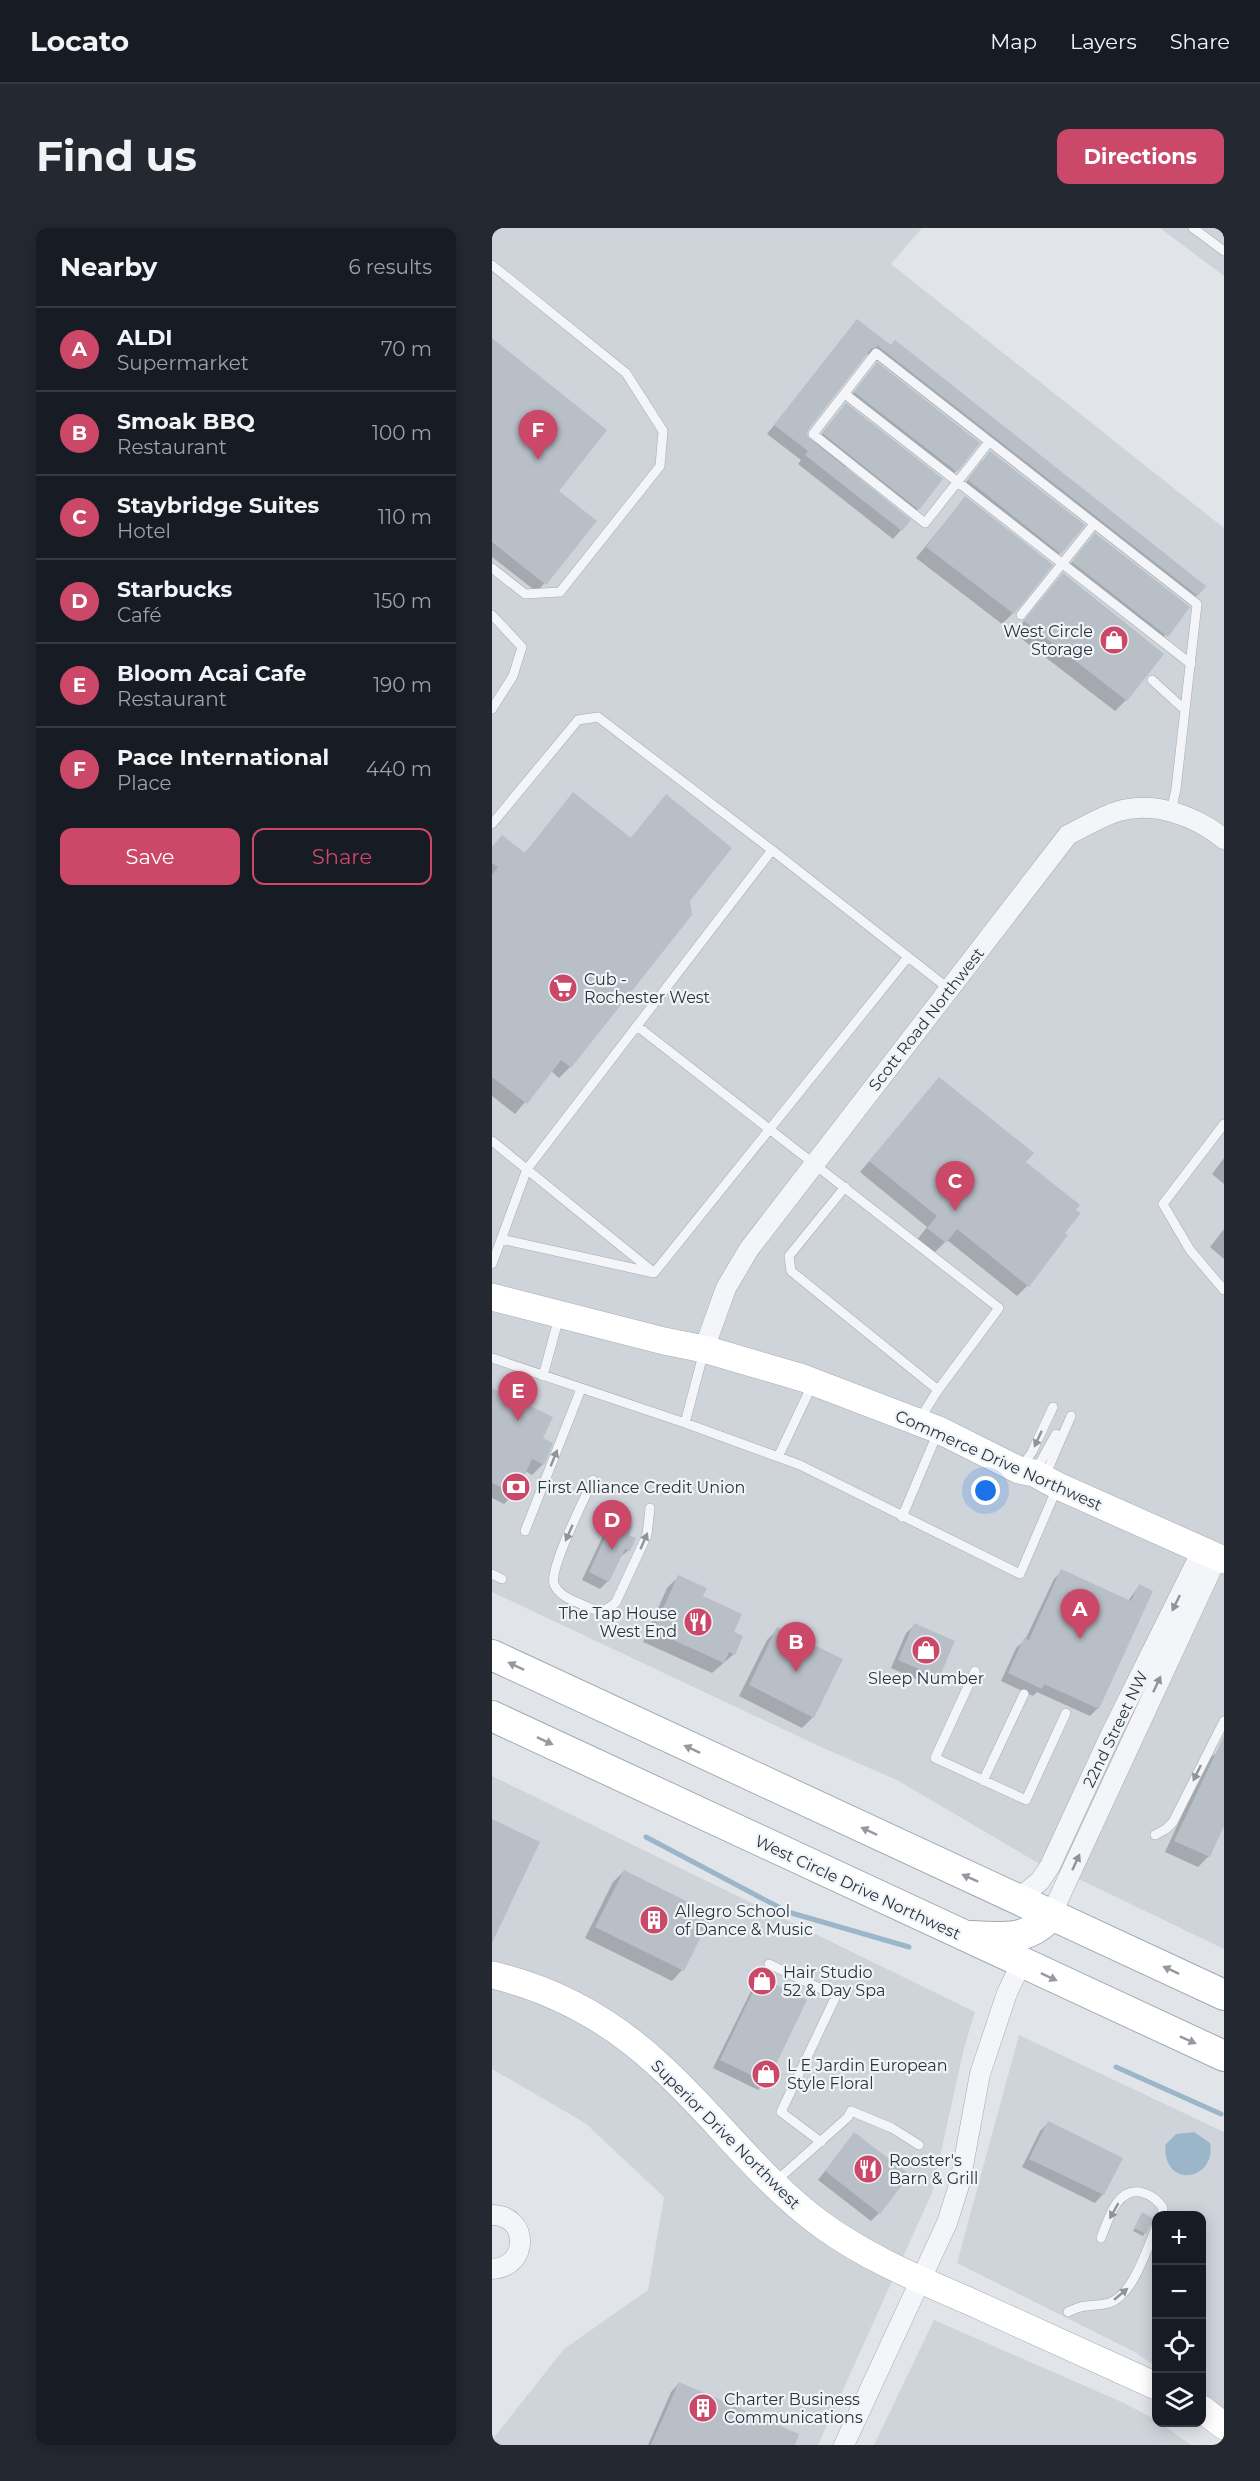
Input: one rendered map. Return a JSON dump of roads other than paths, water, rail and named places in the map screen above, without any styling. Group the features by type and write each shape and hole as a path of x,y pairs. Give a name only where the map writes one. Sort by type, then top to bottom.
{"main road":[{"path":"492,1655 1224,1995"},
{"name":"West Circle Drive Northwest","path":"492,1716 1021,1964 1224,2056"},
{"path":"962,1935 999,1938 1018,1936 1042,1926 1051,1915"}],"street":[{"name":"Scott Road Northwest","path":"704,1349 720,1303 735,1270 1068,835 1120,811 1154,808 1171,812 1211,828 1224,839"},
{"name":"Commerce Drive Northwest","path":"492,1297 704,1349 813,1382 928,1426 1214,1556"},
{"name":"22nd Street NW","path":"1018,1899 1040,1881 1050,1866 1111,1734 1214,1556"},
{"name":"22nd Street NW","path":"1051,1915 1214,1556"},
{"path":"844,2445 947,2223 960,2182 980,2074 1002,2005 1021,1964"},
{"name":"Superior Drive Northwest","path":"492,1975 533,1986 564,1999 613,2028 661,2067 773,2183 823,2226 852,2245 921,2280 1152,2384"},
{"path":"492,2215 499,2215 510,2220 521,2238 516,2258 504,2267 492,2270"},
{"path":"1206,2412 1224,2426"}],"lane":[{"path":"1193,228 1224,251"},
{"path":"492,265 626,373 663,431 660,466 560,592 525,594 492,568"},
{"path":"989,442 925,523 813,434 876,353 1197,604 1171,812"},
{"path":"845,394 1191,663"},
{"path":"1021,615 1094,524"},
{"path":"492,615 522,647 513,676 492,709"},
{"path":"1152,680 1185,710"},
{"path":"492,824 578,720 598,717 949,989"},
{"path":"492,1264 527,1169 772,850"},
{"path":"654,1273 908,957"},
{"path":"637,1026 999,1308 938,1389 902,1516"},
{"path":"1224,1124 1163,1204 1190,1250 1224,1290"},
{"path":"492,1142 654,1273"},
{"path":"845,1187 789,1256 791,1271 938,1389"},
{"path":"501,1239 654,1273"},
{"path":"543,1376 560,1314"},
{"path":"685,1423 704,1349"},
{"path":"492,1358 685,1423 800,1465 1020,1574 1039,1477 1069,1415"},
{"path":"778,1457 813,1382"},
{"path":"525,1532 581,1389"},
{"path":"1039,1477 1032,1452 1053,1407"},
{"path":"593,1480 558,1558 553,1575 554,1582 565,1597 595,1611 608,1609 616,1602 647,1535 650,1508"},
{"path":"492,1574 502,1579"},
{"path":"975,1671 935,1758 983,1781 1026,1800 1066,1713"},
{"path":"983,1781 1024,1694"},
{"path":"1155,1835 1173,1822 1224,1721"},
{"path":"769,1964 836,1996 781,2112 820,2142"},
{"path":"773,2183 848,2117 851,2111 892,2128 919,2145"},
{"path":"1101,2238 1117,2203 1124,2195 1133,2191 1157,2199 1163,2211"},
{"path":"1068,2312 1082,2305 1110,2303 1121,2296 1130,2287 1152,2237"}],"water":[{"path":"1194,2132 1210,2143 1207,2163 1194,2174 1178,2173 1167,2160 1165,2145 1176,2134"}],"waterway":[{"path":"646,1837 788,1912 909,1947"},
{"path":"1116,2067 1221,2114"}],"place":[{"name":"Pace International","path":"538,460"},
{"name":"West Circle Storage","path":"1114,640"},
{"name":"Cub - Rochester West","path":"563,988"},
{"name":"Staybridge Suites","path":"955,1211"},
{"name":"Bloom Acai Cafe","path":"518,1421"},
{"name":"First Alliance Credit Union","path":"516,1487"},
{"name":"Starbucks","path":"612,1550"},
{"name":"The Tap House West End","path":"698,1622"},
{"name":"ALDI","path":"1080,1639"},
{"name":"Sleep Number","path":"926,1650"},
{"name":"Smoak BBQ","path":"796,1672"},
{"name":"Allegro School of Dance & Music","path":"654,1920"},
{"name":"Hair Studio 52 & Day Spa","path":"762,1981"},
{"name":"L E Jardin European Style Floral","path":"766,2074"},
{"name":"Rooster's Barn & Grill","path":"868,2169"},
{"name":"Charter Business Communications","path":"703,2408"}]}
